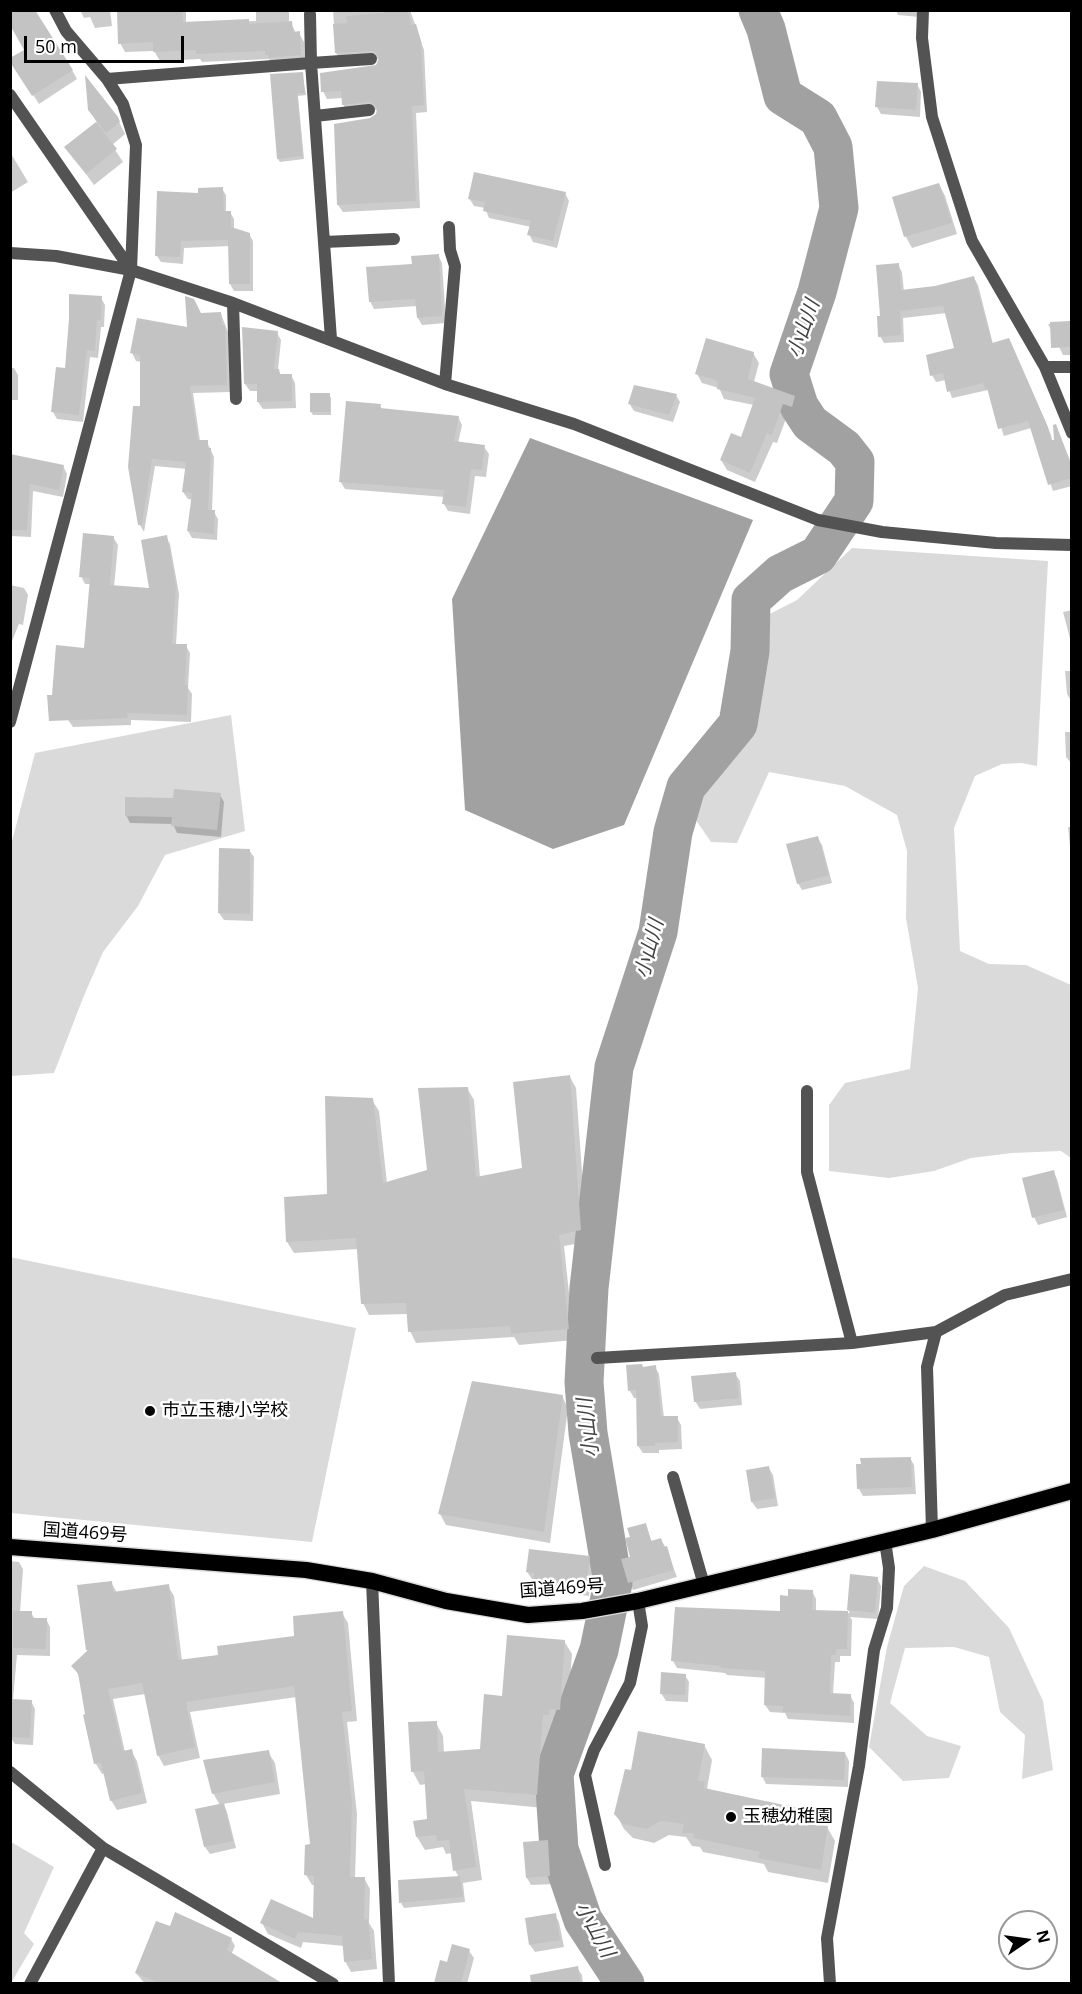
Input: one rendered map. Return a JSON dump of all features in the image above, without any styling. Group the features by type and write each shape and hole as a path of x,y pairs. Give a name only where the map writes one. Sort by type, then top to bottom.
{"highway":[{"name":"国道469号","path":"10,1547 306,1570 372,1581 446,1601 528,1615 590,1610 631,1602 932,1530 1071,1491"}],"street":[{"path":"10,722 131,270 136,145 123,104 107,79 66,31 55,10"},
{"path":"924,10 922,38 932,117 972,241 1045,367 1071,433"},
{"path":"310,14 311,63 331,339"},
{"path":"107,79 371,59"},
{"path":"10,95 131,270"},
{"path":"315,116 369,111"},
{"path":"445,384 455,266 450,250 449,227"},
{"path":"324,242 394,239"},
{"path":"10,254 56,256 131,270 233,303 445,384 574,424 823,521 863,528 996,543 1071,545"},
{"path":"233,303 236,399"},
{"path":"1045,367 1071,367"},
{"path":"807,1091 807,1172 852,1343"},
{"path":"597,1358 894,1339 936,1332 1005,1295 1071,1279"},
{"path":"932,1530 927,1367 936,1332"},
{"path":"674,1477 704,1585"},
{"path":"830,1983 827,1938 859,1766 874,1650 888,1608 889,1568 885,1541"},
{"path":"372,1581 389,1983"},
{"path":"605,1865 585,1775 594,1750 630,1683 642,1626 631,1602"},
{"path":"10,1772 103,1848 333,1983"},
{"path":"30,1983 103,1848"}],"shaded area":[{"path":"530,438 753,520 624,825 553,849 465,810 452,599"},
{"path":"852,548 1048,561 1037,766 1021,763 1002,764 975,776 954,828 960,951 989,964 1026,965 1071,985 1071,1158 1061,1151 1012,1153 971,1158 934,1171 889,1178 829,1171 829,1105 845,1083 910,1069 918,988 906,918 907,851 897,815 845,786 769,772 737,843 711,842 689,810 749,714 750,624 797,600"},
{"path":"231,715 245,831 165,855 138,906 103,952 54,1073 11,1076 11,845 35,753"},
{"path":"10,1257 356,1328 312,1542 11,1513"},
{"path":"924,1566 965,1581 1009,1628 1043,1701 1053,1770 1022,1779 1025,1735 1000,1712 989,1657 954,1647 905,1648 890,1703 927,1736 961,1746 949,1778 903,1781 869,1747 887,1647 904,1586"},
{"path":"11,1842 54,1867 24,1933 34,1944 11,1983"}],"building":[{"path":"10,10 35,10 73,70 32,96 10,62 10,58 24,50 10,25"},
{"path":"117,10 182,10 183,22 249,19 249,24 292,21 293,32 300,31 301,55 269,58 265,55 265,51 196,54 196,50 153,52 153,42 118,44"},
{"path":"384,10 408,10 411,25 416,24 421,41 424,105 412,106 416,201 337,205 334,124 370,118 376,114 377,109 369,102 342,105 341,91 321,92 320,73 376,65 379,58 374,51 335,53 333,24 347,23 346,16 384,13"},
{"path":"303,72 305,93 297,93 303,156 277,159 270,74"},
{"path":"85,75 120,122 106,133 88,110"},
{"path":"877,81 918,83 916,110 875,107"},
{"path":"96,122 117,149 86,174 64,147"},
{"path":"474,172 566,192 553,241 527,235 531,221 483,211 485,202 468,199"},
{"path":"939,183 952,223 904,237 892,197"},
{"path":"223,187 224,211 231,211 231,227 250,233 250,284 229,284 228,240 181,241 180,257 155,256 157,191 198,193 198,188"},
{"path":"439,254 442,316 417,318 415,299 369,302 366,267 412,264 411,256"},
{"path":"899,263 901,290 935,286 974,276 992,343 1009,338 1048,427 1051,440 1054,440 1053,425 1056,424 1071,465 1071,478 1048,485 1028,421 998,429 987,388 985,389 983,383 947,392 943,373 930,376 926,355 954,348 943,306 900,311 901,335 878,337 877,316 880,316 876,265"},
{"path":"69,294 102,296 101,320 97,320 95,351 87,350 79,415 51,412 56,367 65,368"},
{"path":"185,296 194,299 201,313 221,312 222,325 225,326 227,385 190,386 198,440 208,440 208,448 211,448 208,510 215,510 214,534 187,531 192,493 182,492 186,462 152,459 142,525 138,525 128,467 133,406 140,406 140,355 130,353 137,318 187,327"},
{"path":"1071,321 1071,347 1051,348 1050,322"},
{"path":"242,327 278,331 274,369 279,369 280,374 292,374 292,401 257,402 257,384 244,384"},
{"path":"706,338 754,352 748,379 795,396 792,407 783,404 772,435 767,433 750,473 720,460 731,433 741,437 755,398 717,389 718,381 695,374"},
{"path":"634,385 677,394 669,415 628,404"},
{"path":"310,393 330,393 330,412 310,412"},
{"path":"346,401 381,404 380,408 459,416 454,441 485,445 482,470 471,469 466,507 442,504 444,490 339,482"},
{"path":"10,454 64,465 59,490 30,484 27,530 10,530"},
{"path":"83,533 114,536 110,585 149,588 141,540 167,535 176,586 172,644 187,644 185,685 188,685 187,715 127,713 128,718 49,721 47,695 52,695 56,645 84,648 90,578 79,577"},
{"path":"174,789 221,793 217,830 171,826 172,817 125,816 125,797 173,798"},
{"path":"818,836 829,875 797,884 786,844"},
{"path":"219,848 250,849 250,914 218,913"},
{"path":"570,1075 581,1230 559,1235 569,1329 511,1334 510,1326 408,1332 406,1303 361,1304 356,1238 286,1242 284,1197 327,1194 325,1096 373,1098 383,1183 427,1170 418,1088 468,1087 476,1177 522,1168 513,1082"},
{"path":"1054,1170 1064,1210 1032,1218 1022,1178"},
{"path":"642,1364 643,1367 656,1365 661,1416 678,1416 678,1442 637,1446 636,1390 628,1391 626,1365"},
{"path":"736,1372 739,1398 694,1402 691,1376"},
{"path":"472,1381 563,1395 544,1532 438,1514"},
{"path":"911,1457 912,1487 857,1489 856,1464 861,1464 860,1458"},
{"path":"769,1466 775,1498 751,1502 746,1470"},
{"path":"646,1523 651,1541 661,1538 664,1547 667,1546 674,1570 628,1583 621,1559 630,1557 625,1538 630,1537 627,1528"},
{"path":"529,1549 590,1556 586,1589 533,1583 534,1573 526,1572"},
{"path":"850,1574 878,1577 875,1613 847,1610"},
{"path":"112,1581 113,1592 169,1584 178,1660 218,1655 217,1646 294,1636 293,1616 343,1611 352,1711 342,1712 352,1802 350,1877 365,1877 364,1920 368,1919 372,1959 344,1962 342,1936 298,1932 295,1939 260,1923 271,1899 313,1918 314,1876 304,1875 305,1845 310,1844 294,1686 186,1702 195,1747 157,1756 142,1683 108,1689 123,1751 132,1749 142,1793 110,1801 101,1763 94,1764 83,1715 85,1714 78,1673 71,1666 88,1650 86,1650 77,1585"},
{"path":"788,1589 813,1590 812,1610 848,1611 847,1649 836,1649 836,1655 831,1655 830,1693 851,1694 850,1716 783,1712 783,1706 764,1705 765,1671 671,1661 675,1607 780,1611 780,1595 788,1596"},
{"path":"13,1611 32,1611 32,1618 47,1618 46,1649 13,1648"},
{"path":"507,1635 565,1640 560,1710 550,1709 549,1715 543,1715 537,1795 464,1789 476,1867 453,1871 449,1840 437,1841 436,1835 416,1837 413,1821 427,1819 424,1771 411,1772 408,1722 437,1721 438,1752 480,1749 484,1694 502,1696"},
{"path":"661,1672 686,1674 685,1695 660,1694"},
{"path":"10,1699 32,1700 30,1738 10,1737"},
{"path":"638,1731 705,1744 698,1780 705,1782 704,1788 812,1811 812,1822 828,1826 821,1870 758,1858 760,1852 694,1838 693,1833 682,1833 684,1824 661,1821 646,1829 623,1824 614,1814 625,1769 631,1770"},
{"path":"762,1748 845,1752 844,1780 761,1777"},
{"path":"269,1750 275,1782 212,1794 203,1760"},
{"path":"224,1803 233,1841 204,1847 195,1809"},
{"path":"548,1840 550,1876 526,1878 523,1842"},
{"path":"460,1876 463,1897 399,1903 398,1880"},
{"path":"175,1912 232,1938 227,1950 282,1983 159,1983 135,1973 156,1921 170,1926"},
{"path":"556,1913 560,1940 529,1945 525,1918"},
{"path":"452,1944 470,1949 461,1983 434,1983 440,1960 447,1962"},
{"path":"578,1966 581,1983 531,1983 530,1975"}],"waterway":[{"name":"小山川","path":"625,1984 583,1920 559,1849 554,1774 599,1650 613,1583 588,1433 584,1382 589,1288 614,1067 658,932 673,832 686,787 738,724 750,651 751,600 780,574 818,555 854,501 855,462 844,448 810,423 799,406 789,374 817,292 839,208 833,147 818,118 783,96 766,29 758,10"}],"place":[{"name":"市立玉穂小学校","path":"150,1411"},
{"name":"玉穂幼稚園","path":"731,1817"}]}
